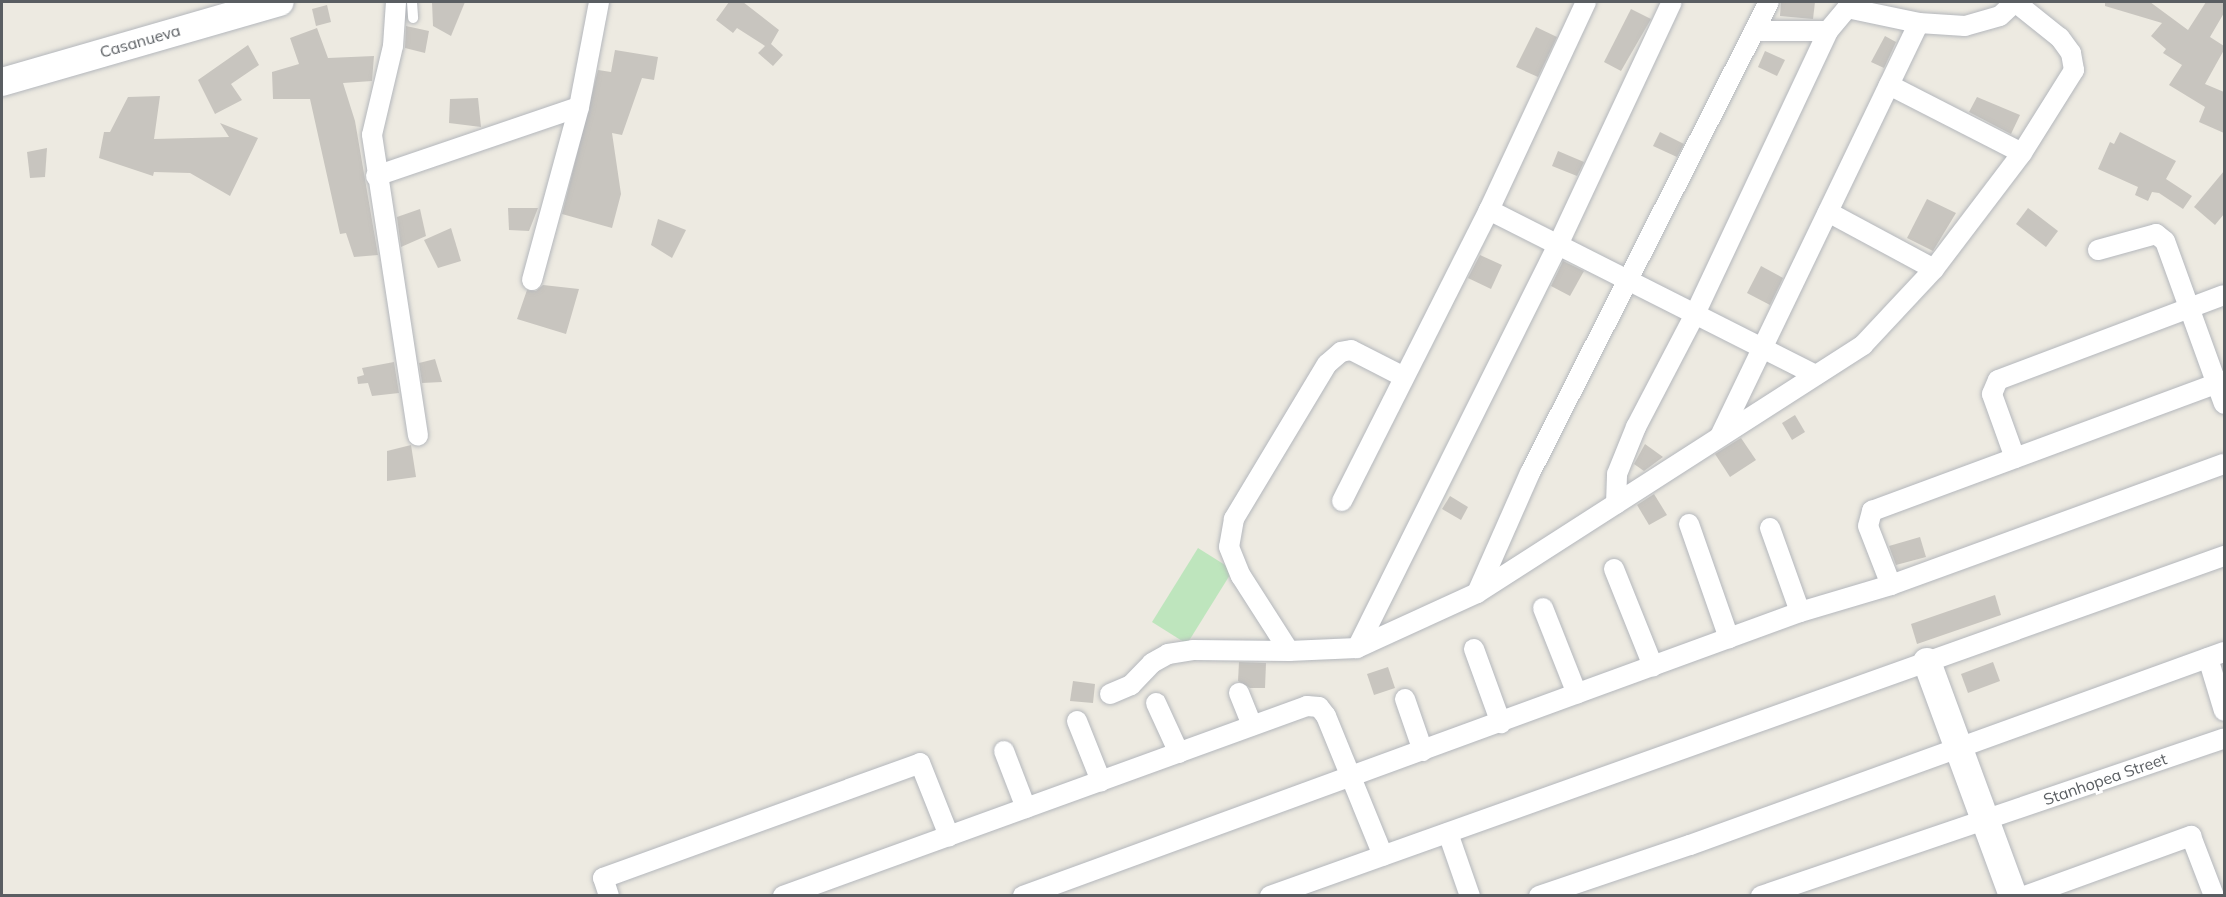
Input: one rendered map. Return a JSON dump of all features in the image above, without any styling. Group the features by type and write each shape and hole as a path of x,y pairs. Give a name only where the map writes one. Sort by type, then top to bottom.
{"street":[{"name":"Casanueva","path":"2,82 280,2"},
{"path":"396,2 393,46 372,135 376,176 418,436"},
{"path":"532,280 579,107 599,2"},
{"path":"1342,501 1489,210 1586,2"},
{"path":"1357,648 1558,245 1672,2"},
{"path":"1477,593 1530,473 1769,2"},
{"path":"1110,694 1131,685 1152,663 1168,654 1194,650 1289,651 1357,648 1477,593 1616,504 1814,374 1863,345 1934,269 2022,153 2074,70 2071,53 2060,38 2015,2 1984,23 1919,23 1847,8 1828,31 1695,314 1632,436 1617,474 1616,504"},
{"path":"1720,436 1919,23"},
{"path":"1754,31 1828,31"},
{"path":"1889,85 2022,153"},
{"path":"376,176 579,107"},
{"path":"1489,210 1814,374"},
{"path":"1828,212 1934,269"},
{"path":"2098,250 2156,234 2165,241 2189,307 2221,382 2224,404"},
{"path":"2015,459 1992,394 1998,380 2224,295"},
{"path":"1289,651 1237,566 1229,547 1234,519 1328,364 1341,352 1351,350 1404,377"},
{"path":"1891,585 1868,526 1872,511 2221,382"},
{"path":"1023,896 1800,612 1891,585 2224,464"},
{"path":"1689,524 1729,638"},
{"path":"1770,528 1800,612"},
{"path":"1270,896 1291,892 1448,832 2224,556"},
{"path":"1614,569 1653,666"},
{"path":"1544,608 1577,694"},
{"path":"1474,649 1501,723"},
{"path":"1539,896 1690,845 2216,655 2224,711"},
{"path":"1927,662 2013,896"},
{"path":"1239,693 1252,726"},
{"path":"1405,699 1423,751"},
{"path":"1156,703 1179,753"},
{"path":"783,896 1307,706 1318,706 1383,856"},
{"path":"1077,721 1101,781"},
{"name":"Stanhopea Street","path":"1761,896 2224,738"},
{"path":"1004,751 1026,808"},
{"path":"609,896 603,878 920,763 949,836"},
{"path":"1448,832 1470,896"},
{"path":"2025,896 2192,836 2214,896"}],"lane":[{"path":"411,2 412,18"}],"green space":[{"path":"1198,548 1233,570 1187,644 1152,622"}],"building":[{"path":"432,2 465,2 451,36 433,26"},
{"path":"729,2 743,2 779,30 771,44 783,55 773,66 758,53 765,46 737,28 733,33 716,20"},
{"path":"1781,2 1815,2 1813,19 1780,16"},
{"path":"2105,2 2150,2 2188,30 2206,2 2224,2 2224,13 2210,37 2224,46 2224,50 2205,84 2224,92 2224,133 2199,122 2205,107 2169,85 2182,65 2163,53 2166,49 2151,36 2162,23 2105,6"},
{"path":"327,5 331,22 316,26 312,9"},
{"path":"1631,9 1651,19 1621,71 1604,62"},
{"path":"406,26 429,31 425,53 405,48"},
{"path":"1536,27 1557,37 1538,77 1516,67"},
{"path":"317,28 328,58 374,56 372,81 343,83 355,121 378,255 354,257 346,233 340,234 310,99 273,99 272,72 299,64 290,38"},
{"path":"1885,36 1896,42 1884,68 1871,62"},
{"path":"248,45 259,65 231,84 242,100 215,114 198,80"},
{"path":"615,50 658,57 654,80 642,78 622,135 612,133 621,194 612,228 562,214 598,70 611,72"},
{"path":"1765,51 1785,60 1777,76 1758,67"},
{"path":"160,96 154,139 229,137 220,123 258,138 230,196 190,173 154,172 153,176 99,158 104,132 110,132 128,97"},
{"path":"1977,97 2020,115 2011,134 1969,112"},
{"path":"478,98 481,127 449,123 450,99"},
{"path":"1660,132 1684,144 1677,157 1653,146"},
{"path":"2120,132 2176,161 2166,179 2192,196 2183,209 2159,193 2152,192 2148,201 2135,195 2138,187 2098,169 2110,142 2114,144"},
{"path":"47,148 45,177 30,178 27,152"},
{"path":"1558,151 1584,162 1577,176 1552,166"},
{"path":"2224,171 2224,214 2215,225 2194,207"},
{"path":"1927,199 1956,213 1933,251 1907,238"},
{"path":"508,208 538,208 529,231 509,230"},
{"path":"2028,208 2058,231 2046,247 2016,224"},
{"path":"420,209 426,236 401,247 397,217"},
{"path":"658,219 686,230 672,258 651,245"},
{"path":"451,228 461,261 438,268 424,240"},
{"path":"1480,255 1502,265 1491,289 1468,278"},
{"path":"1563,261 1584,271 1570,296 1551,286"},
{"path":"1761,266 1783,278 1770,305 1747,293"},
{"path":"543,285 579,289 566,334 517,319 527,290 536,291"},
{"path":"435,359 442,382 422,383 419,363"},
{"path":"394,362 399,393 372,396 368,383 358,384 357,377 364,375 362,368"},
{"path":"1795,415 1805,432 1792,440 1782,423"},
{"path":"1741,438 1756,460 1730,477 1715,454"},
{"path":"1645,444 1663,457 1644,471 1634,464"},
{"path":"411,445 416,477 387,481 387,451"},
{"path":"1654,494 1667,515 1649,525 1637,505"},
{"path":"1450,496 1468,507 1461,520 1442,509"},
{"path":"1920,537 1926,557 1896,565 1889,546"},
{"path":"1995,595 2001,615 1917,644 1911,624"},
{"path":"1239,662 1266,663 1265,688 1250,688 1238,681"},
{"path":"1993,662 2000,681 1968,693 1961,674"},
{"path":"1388,667 1395,688 1374,695 1367,674"},
{"path":"1073,681 1095,684 1093,703 1070,701"}]}
